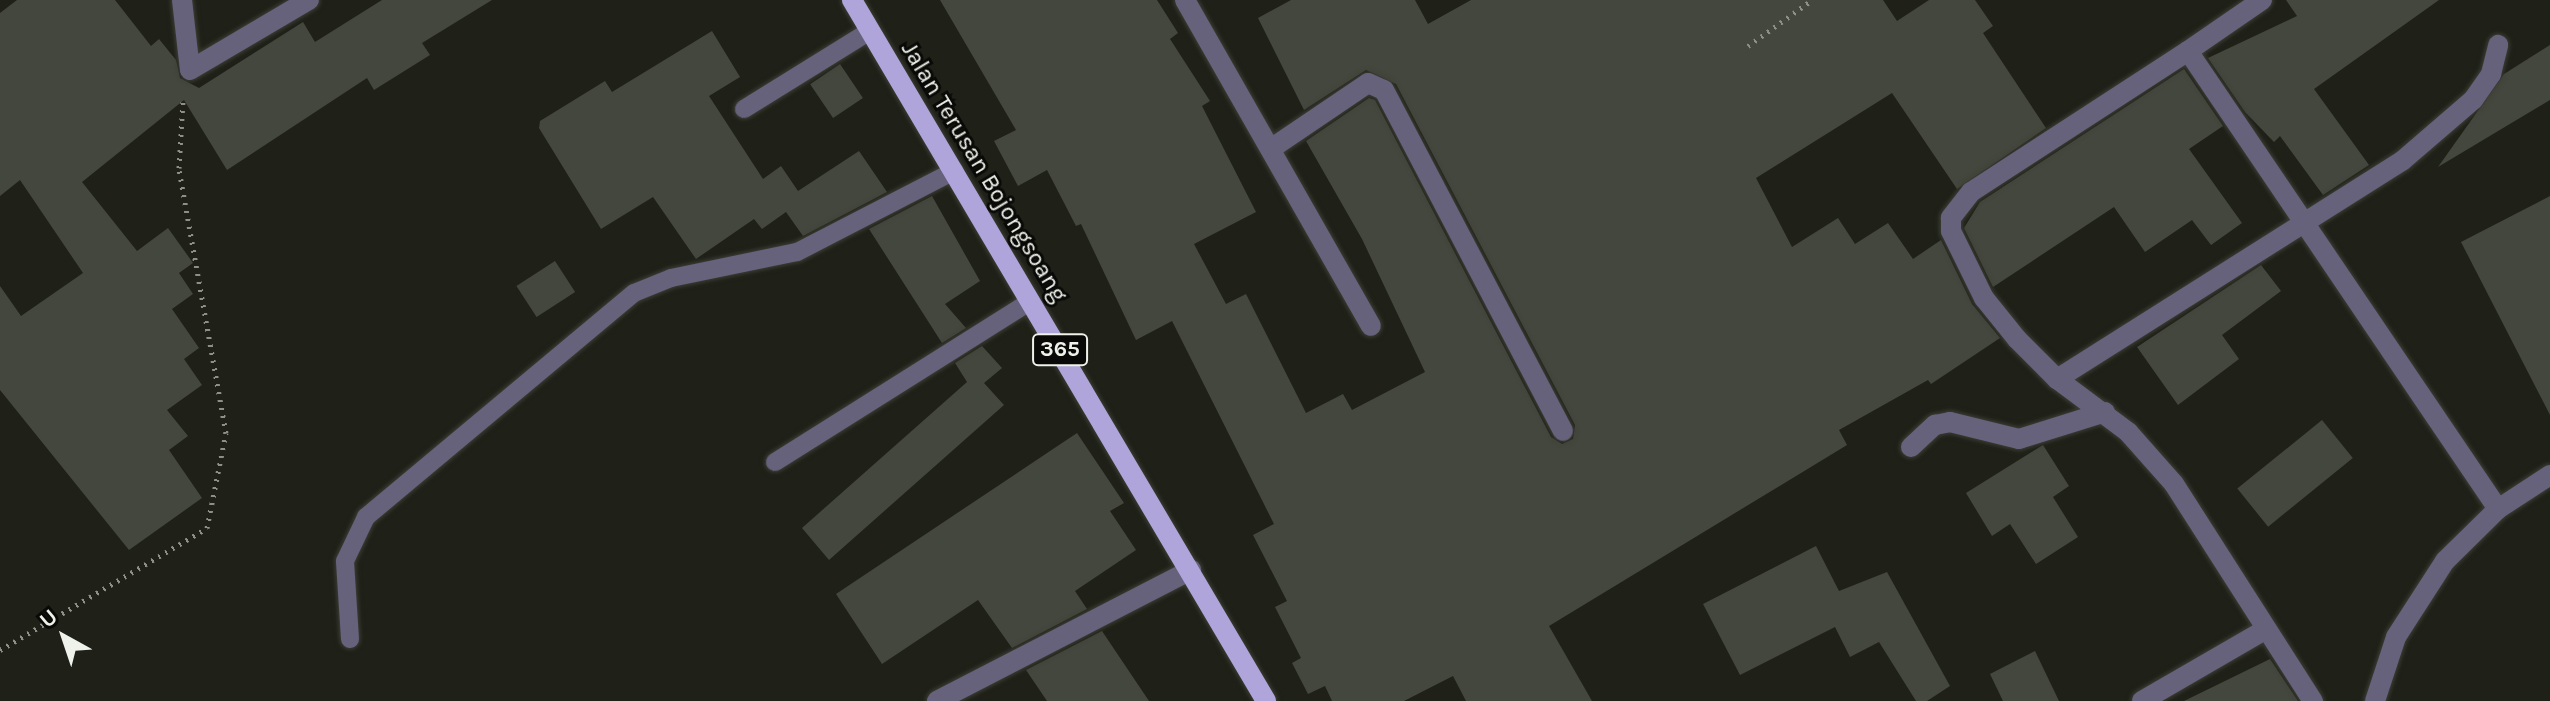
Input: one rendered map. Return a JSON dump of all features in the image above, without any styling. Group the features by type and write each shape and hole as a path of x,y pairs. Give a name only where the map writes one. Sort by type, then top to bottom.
{"main road":[{"name":"Jalan Terusan Bojongsoang","path":"852,0 1266,701"}],"street":[{"path":"182,0 190,70 309,0"},
{"path":"1185,0 1371,326"},
{"path":"2262,0 1971,192 1951,218 1953,241 1984,298 2057,379 2105,412 2174,484 2313,701"},
{"path":"2057,379 2305,224 2442,131 2491,74 2498,45"},
{"path":"2188,51 2498,509"},
{"path":"1272,148 1368,83 1384,90 1563,431"},
{"path":"1911,447 1935,425 1950,422 2019,439 2105,412"},
{"path":"2375,701 2396,637 2445,561 2498,509 2550,475"},
{"path":"937,701 1191,570"},
{"path":"2142,701 2266,629"}],"lane":[{"path":"744,109 870,31"},
{"path":"350,639 345,561 366,517 622,302 671,278 797,252 954,171"},
{"path":"775,462 1031,301"}],"path":[{"path":"1748,46 1812,0"},
{"path":"0,650 207,528 226,433 179,168 183,92 190,70"}],"building":[{"path":"17,0 115,0 151,46 159,39 176,60 180,78 199,88 303,22 315,42 382,0 492,0 422,43 430,55 374,90 367,78 227,170 184,100 82,182 137,251 168,228 193,263 179,273 193,294 172,309 199,348 184,359 202,385 167,410 188,436 169,450 202,498 129,550 0,390 0,286 21,316 83,273 20,180 0,196 0,13"},
{"path":"940,0 1157,0 1178,33 1170,39 1210,101 1202,106 1256,212 1194,244 1226,304 1246,294 1306,413 1343,394 1352,410 1425,372 1362,239 1306,141 1369,98 1375,100 1551,437 1562,444 1573,439 1575,425 1396,84 1366,70 1304,110 1258,18 1291,0 1415,0 1428,24 1471,0 1883,0 1897,21 1929,0 1975,0 1993,26 1983,33 2046,128 1957,189 1892,93 1756,178 1792,247 1838,218 1855,244 1888,223 1913,259 1941,240 1972,304 2000,338 1931,384 1928,380 1839,430 1847,445 1549,626 1592,701 1466,701 1453,676 1404,701 1332,701 1325,686 1308,694 1292,663 1301,658 1275,607 1287,601 1253,535 1274,524 1172,321 1136,340 1081,224 1076,226 1047,170 1018,186 994,141 1016,130"},
{"path":"2286,0 2439,0 2314,89 2369,165 2323,195 2280,136 2274,142 2245,112 2208,58 2297,16"},
{"path":"712,31 740,77 709,96 763,179 781,166 798,191 859,151 887,192 803,236 786,212 762,229 754,219 696,259 653,197 601,229 539,128 540,121 605,81 612,92"},
{"path":"2550,45 2550,100 2438,167 2504,74"},
{"path":"840,64 863,98 833,118 810,84"},
{"path":"2184,69 2223,126 2189,149 2242,223 2211,245 2192,220 2145,252 2114,207 1993,287 1964,228 1980,202"},
{"path":"932,196 980,281 945,304 966,328 942,343 869,229"},
{"path":"2550,196 2550,415 2461,242"},
{"path":"555,261 575,292 537,317 516,286"},
{"path":"2261,265 2281,291 2222,335 2239,359 2178,405 2137,347"},
{"path":"982,346 1002,368 984,383 1004,405 829,560 802,528 967,382 955,363"},
{"path":"2322,420 2353,458 2268,527 2237,489"},
{"path":"1077,433 1124,503 1110,511 1136,550 1075,591 1087,609 1012,648 978,600 882,664 836,594"},
{"path":"2043,445 2069,486 2053,497 2078,537 2036,564 2010,524 1992,536 1966,493"},
{"path":"1816,546 1839,591 1887,572 1950,686 1927,701 1916,701 1879,642 1850,657 1835,627 1740,675 1703,604"},
{"path":"1102,631 1149,701 1047,701 1026,670"},
{"path":"2035,651 2059,701 2003,701 1990,674"},
{"path":"2270,659 2298,701 2184,701"}]}
